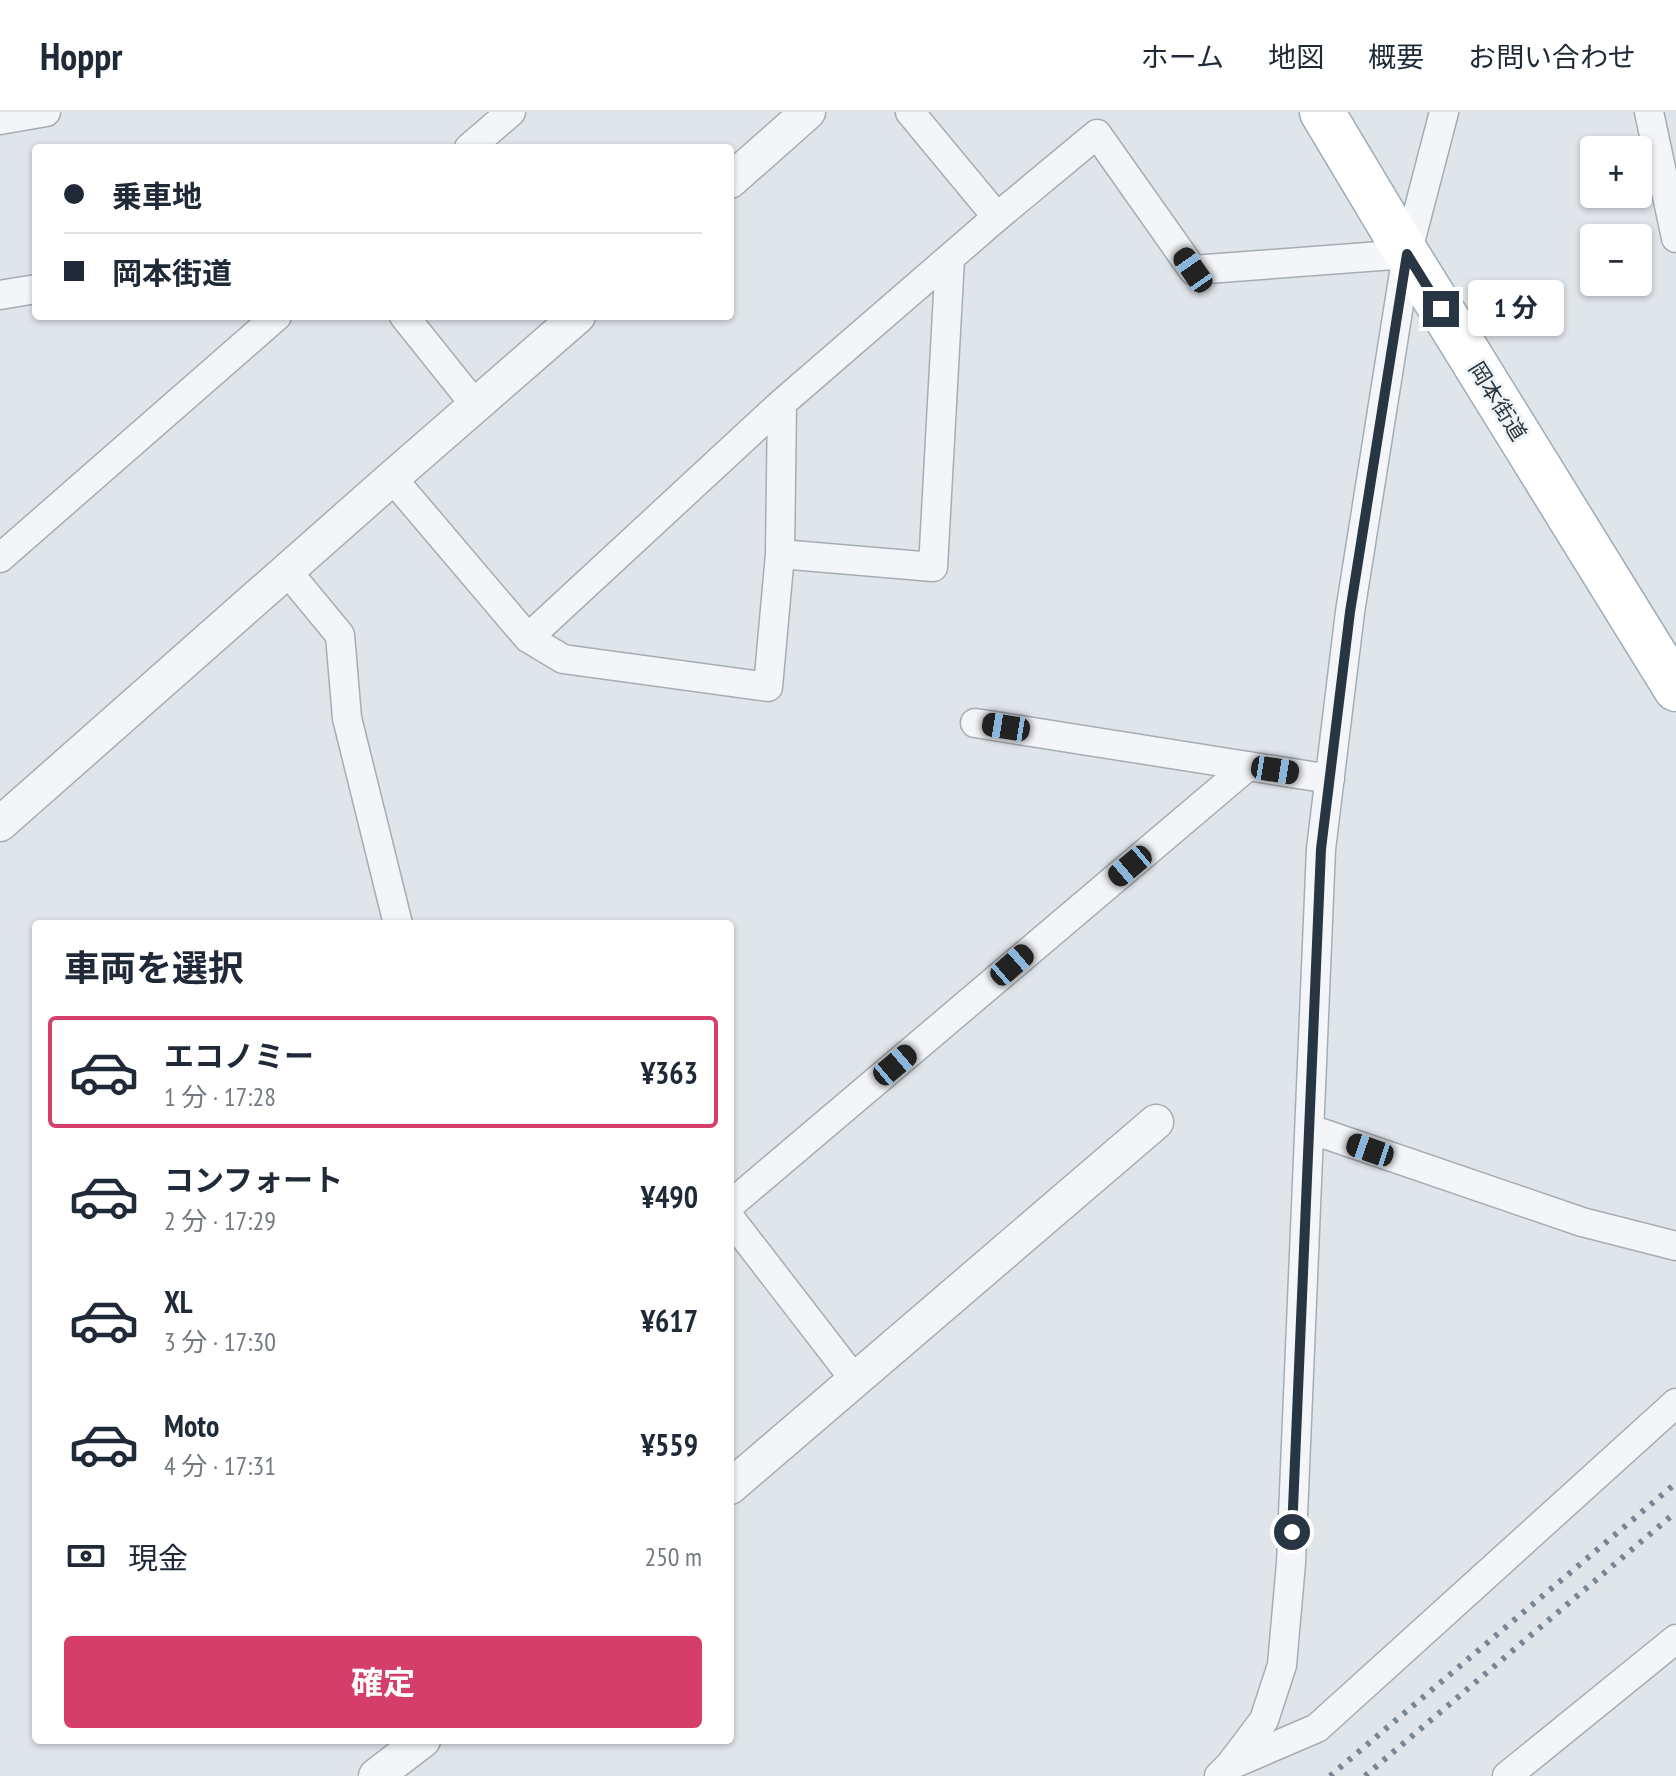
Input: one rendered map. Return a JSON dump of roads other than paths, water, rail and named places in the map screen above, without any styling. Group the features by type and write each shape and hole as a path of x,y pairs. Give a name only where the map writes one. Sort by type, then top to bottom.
{"main road":[{"name":"岡本街道","path":"1322,112 1676,689"}],"street":[{"path":"0,120 46,112"},
{"path":"474,144 511,112"},
{"path":"734,177 808,112"},
{"path":"910,112 997,217"},
{"path":"1225,1770 1264,1720 1282,1665 1291,1563 1321,849 1350,612 1407,254 1444,112"},
{"path":"1649,112 1676,238"},
{"path":"528,638 782,403 1097,134 1193,270 1407,254"},
{"path":"780,554 933,567 950,258"},
{"path":"0,295 32,290"},
{"path":"0,558 272,320"},
{"path":"407,320 476,406"},
{"path":"0,824 573,320"},
{"path":"392,478 528,638 563,659 768,687 780,554 782,403"},
{"path":"287,571 340,635 347,718 397,920"},
{"path":"975,723 1330,779"},
{"path":"734,1202 1248,766"},
{"path":"734,1484 1156,1122"},
{"path":"1310,1129 1582,1222 1676,1246"},
{"path":"734,1223 855,1380"},
{"path":"1225,1770 1317,1728 1676,1403"},
{"path":"1507,1776 1676,1639"},
{"path":"393,1771 419,1744"}],"railway":[{"path":"1330,1776 1676,1483"},
{"path":"1365,1776 1676,1512"}]}
